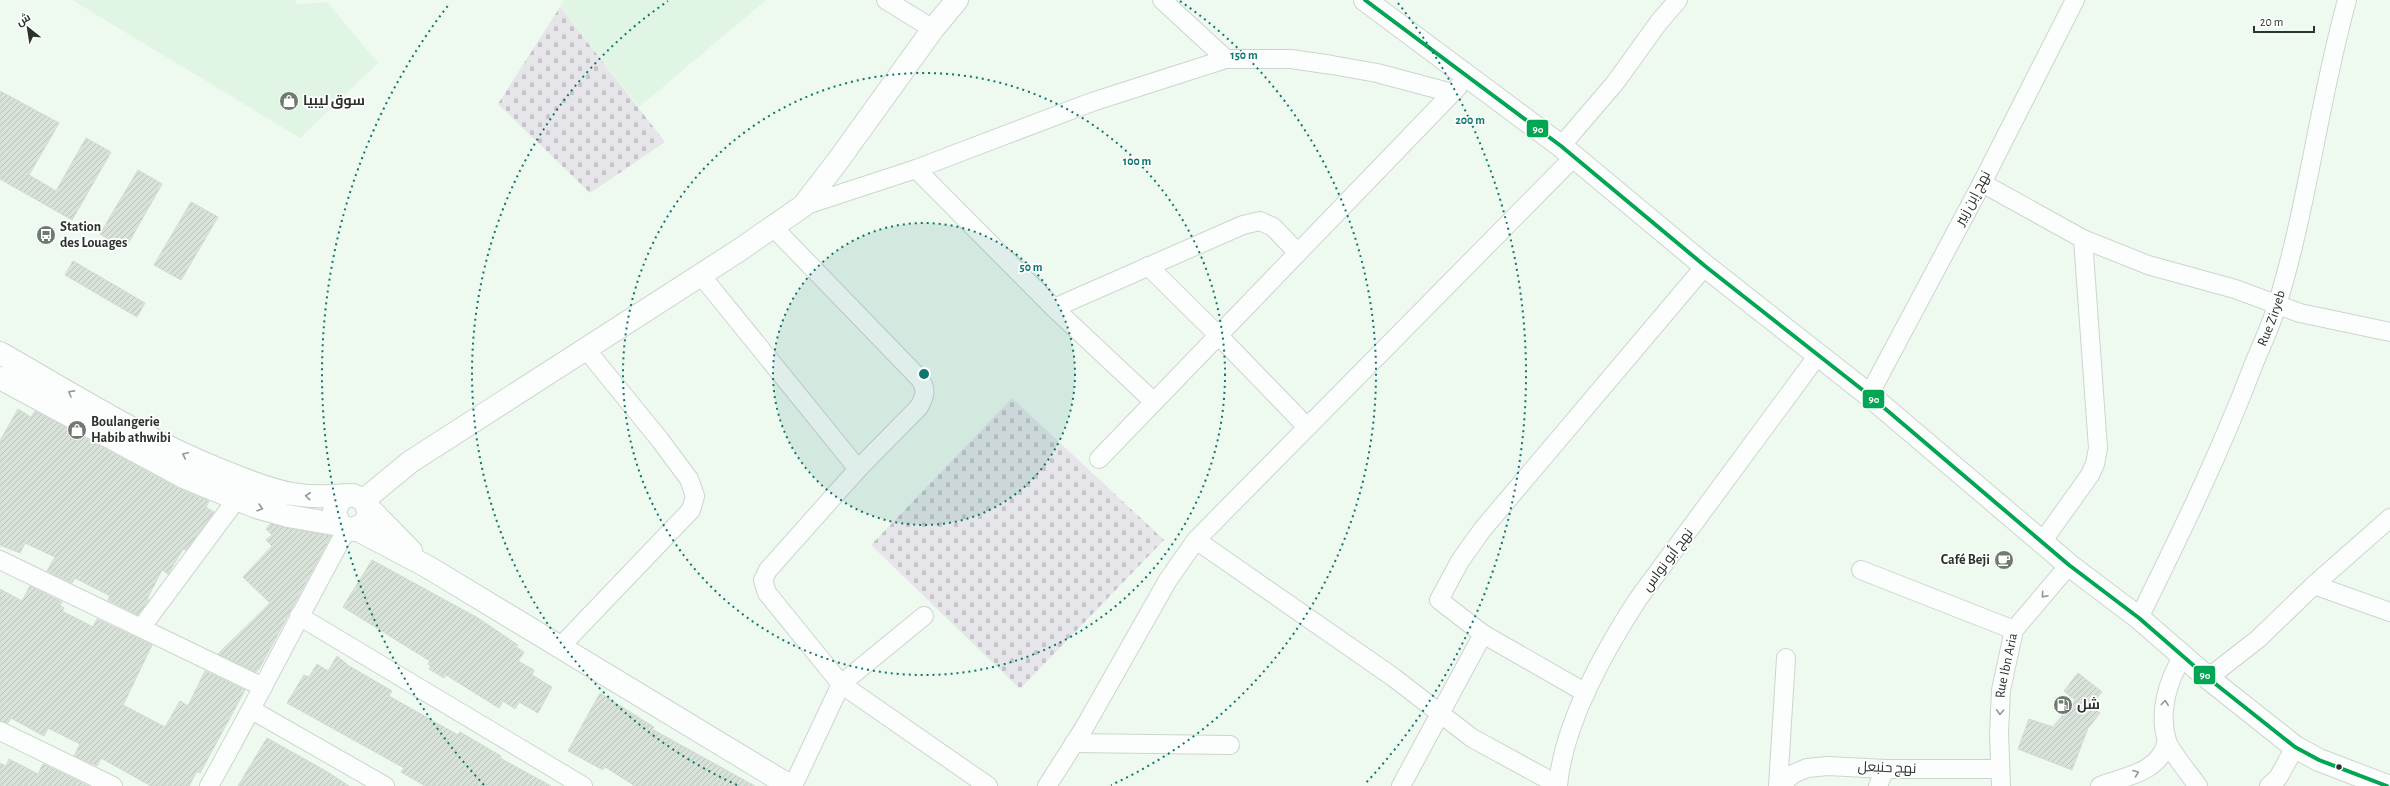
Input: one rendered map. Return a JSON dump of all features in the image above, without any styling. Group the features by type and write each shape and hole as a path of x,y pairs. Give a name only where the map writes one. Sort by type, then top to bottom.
{"main road":[{"path":"0,353 159,442 215,468 291,494 360,501 410,462 773,227 803,206 837,162 933,29 957,0"},
{"path":"1365,0 1567,151 1705,266 1870,395 2069,565 2139,618 2208,678 2295,747 2319,760 2387,786"},
{"path":"0,378 184,477 236,500 288,516 348,528 365,524 369,514 360,501"},
{"path":"428,567 360,501 342,498 335,506 334,516 348,528 428,567 791,786"}],"street":[{"path":"886,0 933,29"},
{"path":"1162,0 1226,59"},
{"path":"1046,786 1074,743 1168,580 1196,540 1307,427 1567,151 1659,22 1678,0"},
{"name":"نهج إبن زبير","path":"1870,395 1982,183 2075,0"},
{"name":"Rue Ziryeb","path":"2139,618 2195,504 2232,421 2277,306 2316,140 2328,71 2347,0"},
{"path":"803,206 916,169 1092,102 1226,59 1292,59 1332,65 1377,73 1452,93"},
{"path":"1099,459 1153,401 1467,77"},
{"path":"916,169 1054,308 1153,401"},
{"path":"1982,183 2083,239 2148,265 2235,288 2277,306 2300,313 2390,332"},
{"path":"1054,308 1148,266 1260,220 1273,227 1298,253"},
{"path":"773,227 924,385 925,396 919,407 858,469 768,570 763,580 770,598 841,684 988,786"},
{"path":"2042,542 2090,475 2095,464 2098,448 2083,239"},
{"path":"1148,266 1218,335 1307,427"},
{"path":"1586,693 1483,634 1438,600 1460,561 1482,530 1705,266"},
{"path":"700,274 858,469"},
{"path":"560,647 690,510 695,496 688,479 660,440 585,348"},
{"name":"نهج أبو نواس","path":"1558,785 1562,760 1586,693 1613,639 1638,599 1818,355"},
{"path":"141,628 236,500"},
{"path":"2208,678 2258,639 2314,585 2390,518"},
{"path":"209,786 252,710 299,616 348,528"},
{"path":"1196,540 1441,713 1472,738 1558,785"},
{"path":"0,560 263,687"},
{"name":"Rue Ibn Aria","path":"2000,778 2001,690 2006,658 2014,630 2069,565"},
{"path":"1861,570 2014,630"},
{"path":"2314,585 2390,612"},
{"path":"299,616 557,780 583,786"},
{"path":"791,786 841,684 924,616"},
{"path":"1401,786 1483,634"},
{"path":"2100,786 2151,766 2159,760 2165,752 2167,741 2165,704 2172,674 2183,656"},
{"path":"1779,786 1786,658"},
{"path":"252,710 384,786"},
{"path":"0,731 102,783"},
{"path":"2167,741 2198,786"},
{"path":"1074,743 1230,745"},
{"path":"2269,786 2278,778 2295,747"},
{"name":"نهج حنبعل","path":"1779,786 1793,774 1806,768 1828,766 2000,778"},
{"path":"1878,786 1885,769"}],"shaded area":[{"name":"سوق ليبيا","path":"72,0 295,0 297,4 327,2 378,63 300,138"},
{"path":"564,0 766,0 639,107 560,7"}],"green space":[{"path":"560,7 665,142 590,193 498,104"},
{"path":"1012,398 1164,540 1020,689 871,545"}],"building":[{"path":"0,91 59,123 29,175 56,191 86,138 111,152 72,220 0,179"},
{"path":"138,170 162,184 125,249 100,234"},
{"path":"191,202 218,217 181,280 154,265"},
{"path":"73,261 145,303 137,317 65,275"},
{"path":"18,409 31,417 35,411 178,488 209,501 206,507 214,512 186,550 183,549 168,574 162,570 147,599 149,600 138,615 108,600 110,596 75,578 72,583 47,571 55,557 25,543 20,553 0,545 0,441"},
{"path":"270,524 331,536 256,672 218,654 270,603 243,577 272,546 266,540 272,535 266,529"},
{"path":"372,560 478,618 518,645 516,647 524,652 518,661 534,670 532,675 552,687 538,713 519,702 515,709 503,701 499,708 446,675 444,678 429,669 431,666 428,664 430,661 343,607"},
{"path":"30,586 62,602 60,606 64,608 62,611 93,627 97,619 152,645 123,705 165,727 180,701 188,706 205,671 245,690 200,773 197,771 189,786 151,786 101,758 97,766 74,756 80,744 48,728 44,736 11,718 8,723 0,721 0,589 22,601"},
{"path":"337,656 349,666 392,691 389,696 458,735 460,732 501,756 500,758 551,786 425,786 401,772 404,768 287,703 304,675 309,677 317,664 328,671"},
{"path":"2078,673 2102,692 2090,706 2100,713 2088,728 2072,770 2018,749 2029,719 2053,727 2075,700 2064,691"},
{"path":"600,693 654,727 652,729 755,786 635,786 605,767 603,770 568,751"},
{"path":"267,738 326,771 349,786 238,786"},
{"path":"9,759 38,774 43,764 89,786 0,786 0,763 6,766"}],"transit line":[{"name":"90","path":"1365,0 1561,146 1705,266 1869,395 2069,565 2139,618 2208,678 2295,747 2319,760 2387,786"}],"place":[{"name":"سوق ليبيا","path":"289,101"},
{"name":"Station des Louages","path":"46,235"},
{"name":"Boulangerie Habib athwibi","path":"77,430"},
{"name":"Café Beji","path":"2004,560"},
{"name":"شل","path":"2063,705"}]}
